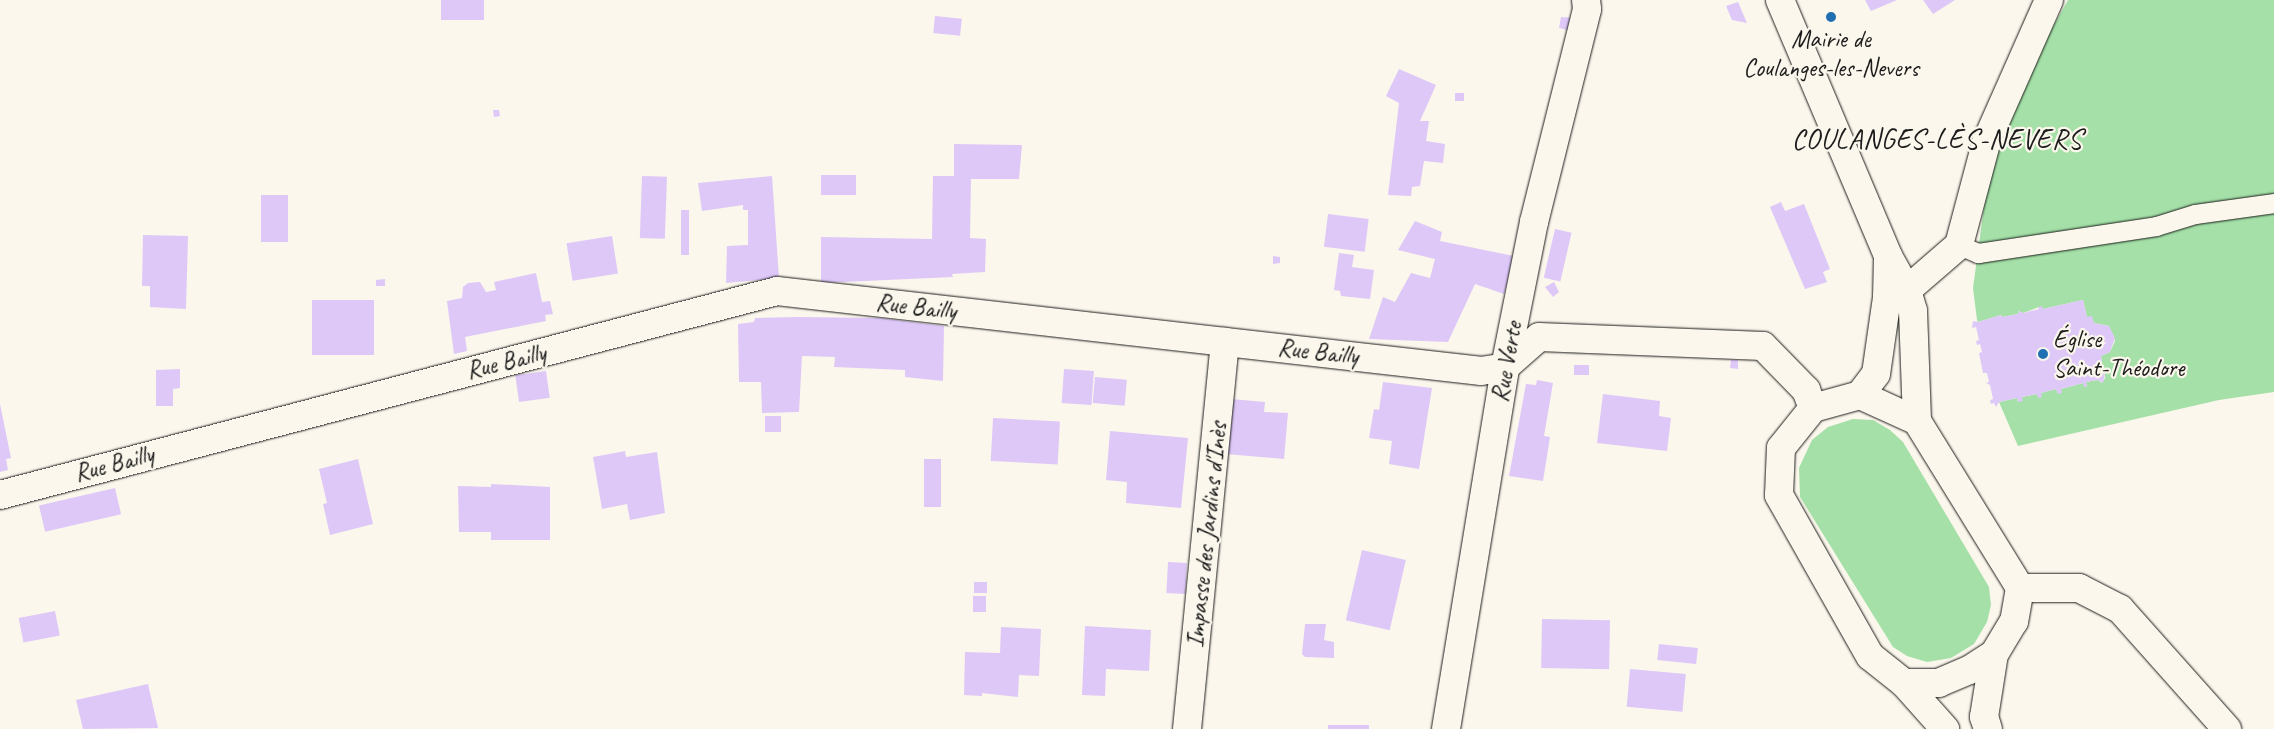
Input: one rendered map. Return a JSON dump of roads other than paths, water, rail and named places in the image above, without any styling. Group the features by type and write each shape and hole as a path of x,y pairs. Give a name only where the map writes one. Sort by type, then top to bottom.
{"street":[{"name":"Rue Verte","path":"1446,729 1505,367 1534,222 1588,9 1586,0"},
{"path":"1780,0 1888,256 1897,294 1876,374 1860,395 1813,408 1781,448 1779,496 1870,656 1904,683 1945,729"},
{"path":"1897,294 1959,245 1987,140 2049,0"},
{"name":"Rue Bailly","path":"0,495 777,292 1481,370 1505,367"},
{"path":"1897,294 1913,311 1917,421 2020,588 2014,621 1994,654 1984,717 1988,729"},
{"path":"1505,367 1539,338 1763,346 1806,390 1813,408"},
{"name":"Impasse des Jardins d'Inès","path":"1187,729 1226,342"},
{"path":"1860,395 1917,421"},
{"path":"2020,588 2079,588 2120,609 2227,729"},
{"path":"1904,683 1939,682 1969,670 1994,654"}],"lane":[{"path":"1959,245 1978,253 2156,226 2195,214 2274,203"}],"place":[{"name":"Mairie de Coulanges-les-Nevers","path":"1831,17"},
{"name":"Église Saint-Théodore","path":"2043,354"}],"district":[{"name":"COULANGES-LÈS-NEVERS","path":"1937,139"}]}
